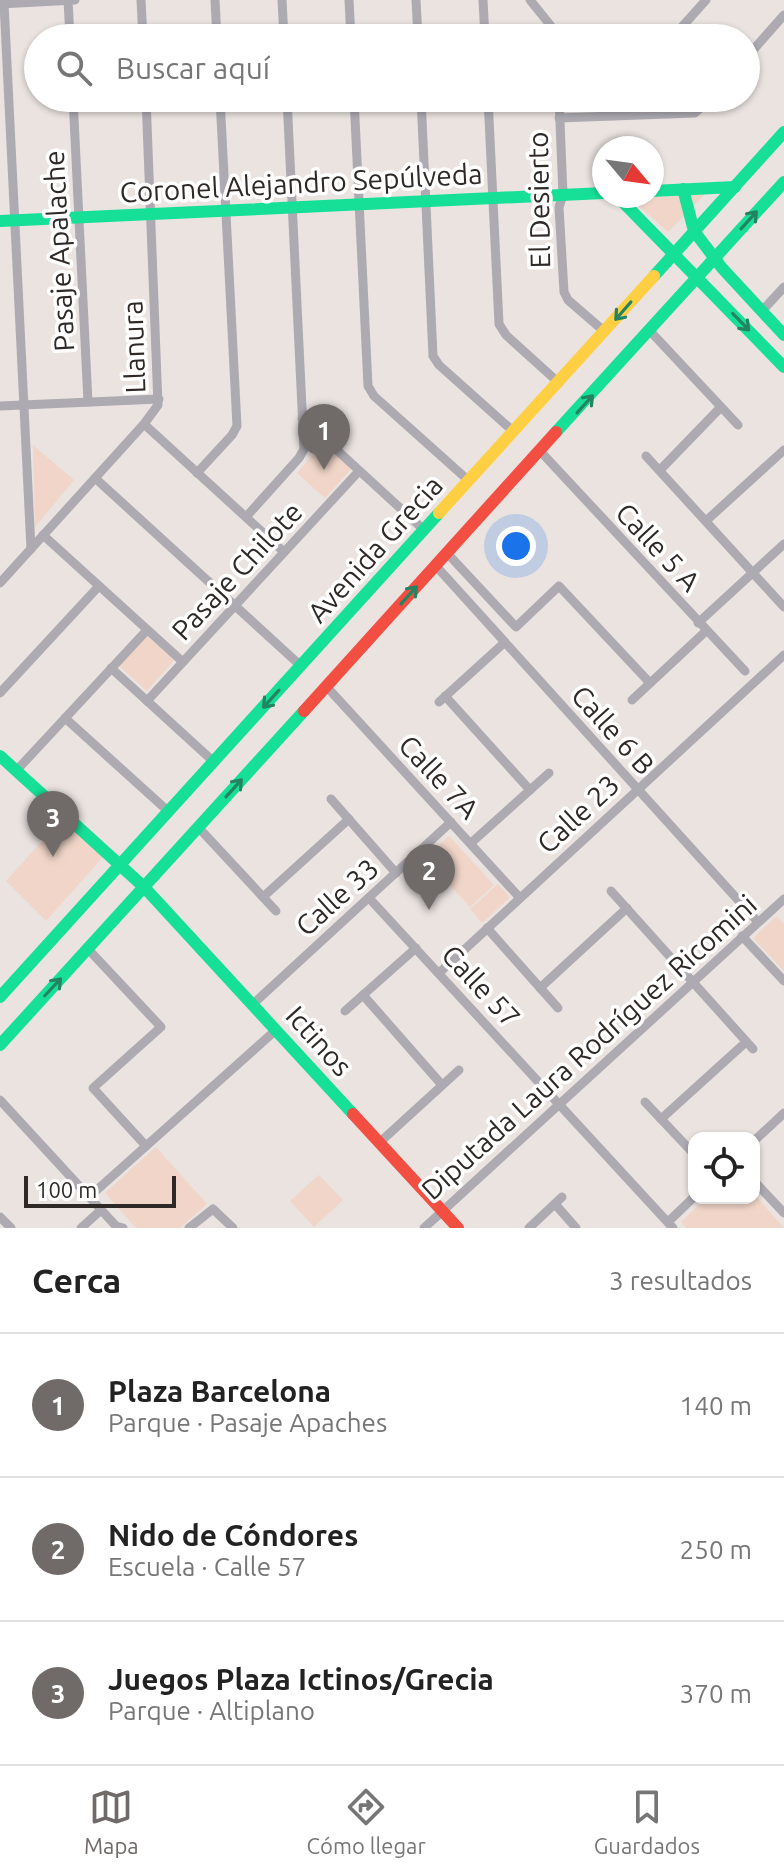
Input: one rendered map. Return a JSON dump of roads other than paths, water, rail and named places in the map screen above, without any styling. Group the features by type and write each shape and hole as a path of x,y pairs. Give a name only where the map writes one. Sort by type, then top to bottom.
{"main road":[{"name":"Avenida Grecia","path":"2,991 121,865 784,132"},
{"name":"Avenida Grecia","path":"0,1045 784,182"},
{"path":"664,190 735,187"},
{"path":"683,189 694,231 714,259 784,335"},
{"name":"Coronel Alejandro Sepúlveda","path":"0,221 592,194"},
{"path":"629,208 784,367"},
{"name":"Ictinos","path":"0,756 144,887 458,1228"}],"street":[{"path":"68,0 69,24"},
{"path":"31,549 2,4 75,0"},
{"path":"141,0 142,24"},
{"path":"215,0 216,24"},
{"path":"282,0 283,24"},
{"path":"349,0 350,24"},
{"path":"416,0 417,24"},
{"path":"483,0 484,24"},
{"path":"530,0 549,24"},
{"path":"685,24 706,0"},
{"path":"760,42 784,15"},
{"name":"Pasaje Apalache","path":"74,112 88,402"},
{"name":"Llanura","path":"0,583 157,409 147,112"},
{"path":"197,473 237,426 221,112"},
{"path":"246,517 304,449 288,112"},
{"path":"355,112 369,390 469,481"},
{"path":"422,112 433,356 439,365 514,432"},
{"path":"489,112 499,324 506,335 559,383"},
{"name":"El Desierto","path":"559,112 563,195 559,207 565,296 605,332"},
{"path":"559,118 697,112"},
{"path":"762,311 784,287"},
{"path":"650,331 738,425"},
{"path":"0,406 159,399"},
{"path":"661,469 720,408"},
{"path":"302,418 424,530"},
{"path":"144,424 284,552"},
{"path":"707,520 784,450"},
{"name":"Calle 5 A","path":"541,452 745,671"},
{"path":"646,456 784,607"},
{"name":"Pasaje Chilote","path":"147,701 359,471"},
{"path":"95,478 301,666"},
{"path":"43,535 183,662"},
{"path":"632,700 753,572 784,544"},
{"path":"447,553 516,627 559,586 650,683"},
{"name":"Calle 6 B","path":"436,566 758,922"},
{"path":"0,693 99,586"},
{"path":"16,771 147,630"},
{"path":"504,643 442,699 530,790"},
{"name":"Calle 23","path":"439,973 784,655"},
{"path":"111,668 214,762"},
{"name":"Calle 7A","path":"326,686 520,898"},
{"path":"65,718 169,812"},
{"path":"471,843 549,773"},
{"path":"331,799 396,873"},
{"path":"263,897 349,819"},
{"name":"Calle 33","path":"253,1004 451,822"},
{"path":"198,827 276,911"},
{"path":"611,891 749,1045 661,1119"},
{"name":"Calle 57","path":"369,898 670,1225"},
{"name":"Diputada Laura Rodríguez Ricomini","path":"424,1228 742,936 782,906"},
{"path":"540,988 627,908"},
{"path":"487,928 558,1008"},
{"path":"742,936 784,981"},
{"path":"345,1011 416,948"},
{"path":"88,949 161,1027 93,1088 146,1146"},
{"path":"363,995 442,1085"},
{"path":"89,1197 276,1030"},
{"path":"379,1143 459,1070"},
{"path":"0,1100 116,1226 123,1228"},
{"path":"645,1102 688,1148"},
{"path":"760,1135 784,1113"},
{"path":"760,1187 784,1213"},
{"path":"529,1228 559,1201 576,1228"},
{"path":"670,1225 688,1204"},
{"path":"189,1228 213,1209 233,1228"},
{"path":"81,1228 101,1210"},
{"path":"0,1217 11,1228"}],"place":[{"name":"Plaza Barcelona","path":"324,470"},
{"name":"Juegos Plaza Ictinos/Grecia","path":"53,857"},
{"name":"Nido de Cóndores","path":"429,910"}]}
